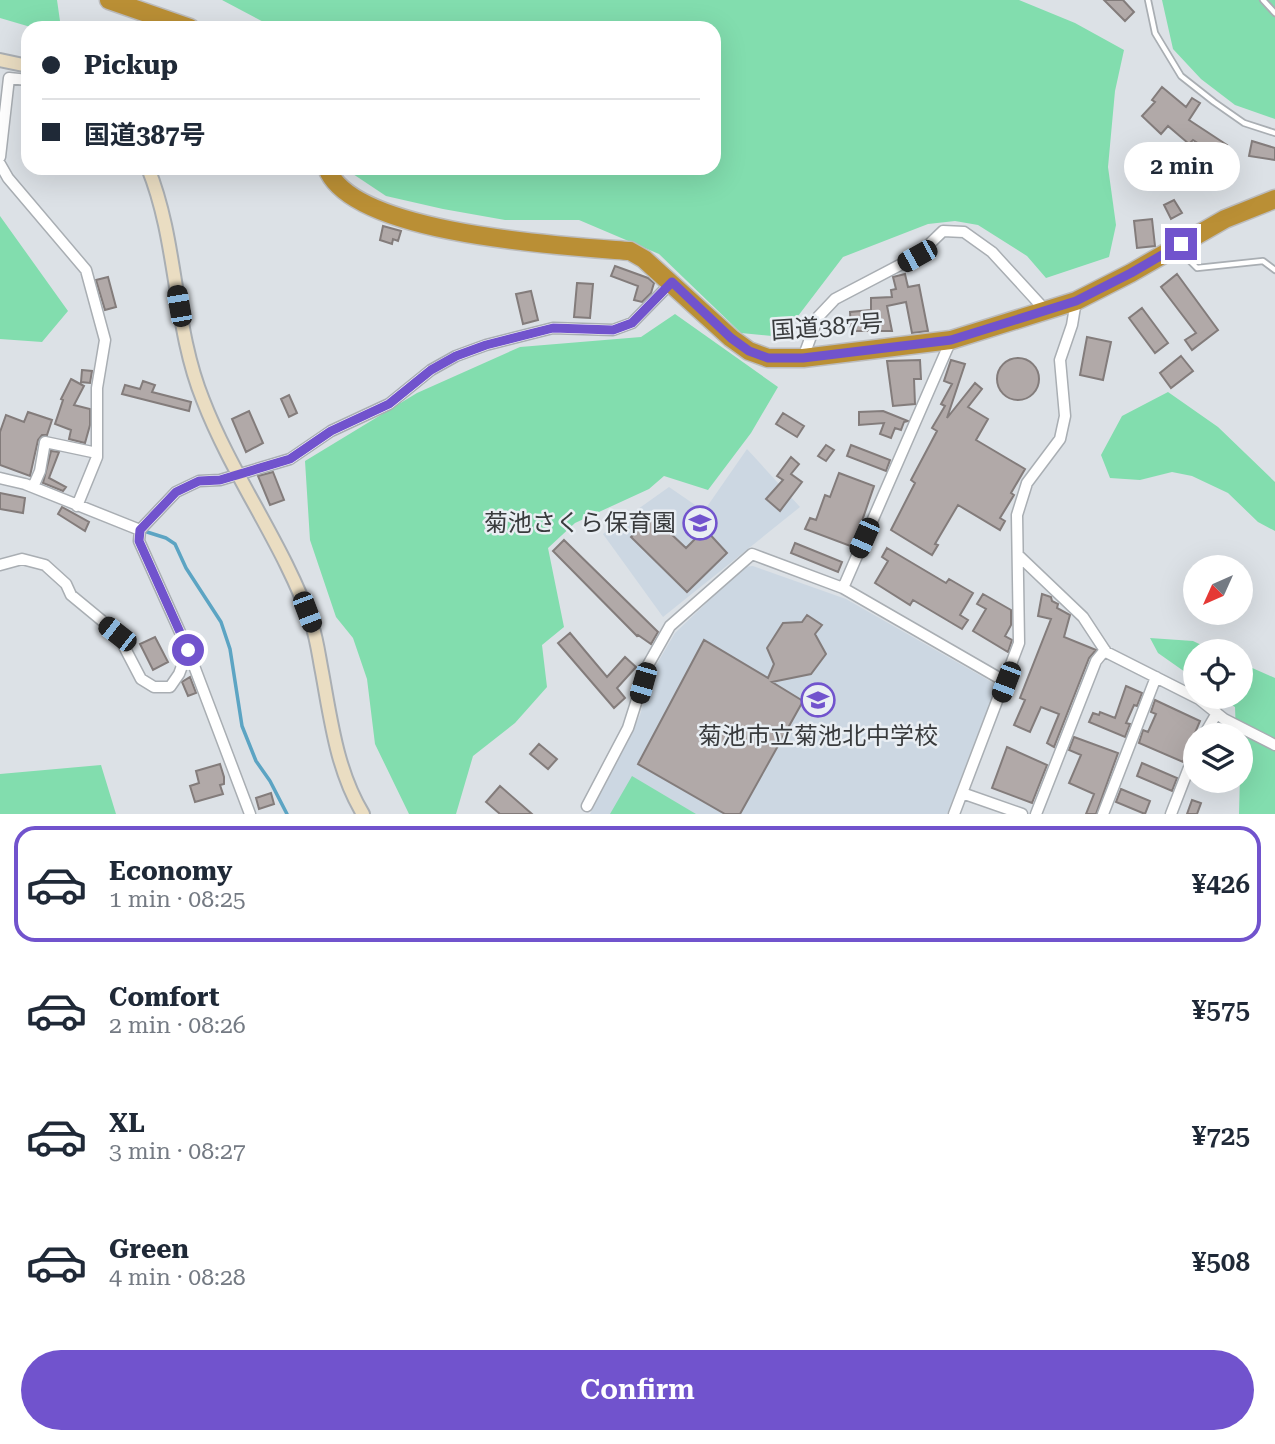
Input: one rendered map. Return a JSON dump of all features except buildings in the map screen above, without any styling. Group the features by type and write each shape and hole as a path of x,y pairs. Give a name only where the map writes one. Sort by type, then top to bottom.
{"highway":[{"path":"109,0 170,21"},
{"name":"国道387号","path":"330,175 344,192 359,202 430,225 495,239 630,251 645,258 731,338 749,351 768,358 803,358 951,340 1046,311 1076,301 1225,219 1275,199"}],"street":[{"path":"0,60 21,64"},
{"path":"0,157 9,78 21,79"},
{"path":"0,164 8,178 86,270 105,340 97,388 97,453 77,506"},
{"path":"150,175 163,211 191,367 203,402 288,567 313,628 339,757 344,775 363,814"},
{"path":"803,358 818,317 835,299 917,256 943,231 964,232 992,252 1046,311"},
{"path":"250,814 188,650 139,541 140,530 176,492 199,481 220,480 290,459 331,431 389,404 431,370 456,356 486,345 553,328 613,330 632,323 672,282"},
{"path":"954,814 1019,643 1017,515 1027,483 1060,439 1065,416 1060,360 1072,325 1076,301"},
{"path":"843,587 951,340"},
{"path":"33,487 40,471 45,442 97,453"},
{"path":"0,478 33,487 140,530"},
{"path":"587,806 628,728 648,665 670,626 752,554 843,587 1006,682"},
{"path":"1018,555 1083,617 1105,650 1199,699 1217,713 1275,745"},
{"path":"0,565 22,559 45,565 66,584 71,595 117,634 141,679 154,687 170,687 188,650"},
{"path":"1036,814 1096,662 1105,650"},
{"path":"1103,814 1156,677"},
{"path":"1211,723 1217,713"},
{"path":"1171,814 1183,783"},
{"path":"962,793 1022,814"}],"lane":[{"path":"1148,0 1156,33 1181,76 1244,122 1275,133"},
{"path":"1263,0 1275,13"},
{"path":"1181,244 1188,259 1197,268 1263,261 1275,270"}],"shaded area":[{"name":"菊池さくら保育園","path":"747,449 800,507 663,617 603,534 669,487 704,511"},
{"name":"菊池市立菊池北中学校","path":"753,566 846,599 997,685 947,814 590,814 640,715 651,674 675,633 744,567"}],"green space":[{"path":"0,0 57,0 60,21 21,21 21,24 0,18"},
{"path":"222,0 1019,0 1075,23 1124,50 1115,91 1108,167 1116,225 1109,257 1046,278 1027,256 978,225 955,221 928,224 843,257 782,337 741,333 659,254 579,220 505,220 443,209 386,196 354,175 721,175 721,21 262,21"},
{"path":"1162,0 1275,0 1275,119 1235,105 1201,79 1173,49"},
{"path":"0,216 68,311 42,342 0,339"},
{"path":"675,314 778,387 751,433 708,490 664,476 649,489 575,523 548,548 564,627 542,645 547,687 515,723 473,756 456,814 409,814 375,744 367,679 353,638 336,617 310,540 305,461 417,393 520,347 641,337"},
{"path":"1168,392 1218,427 1275,482 1275,531 1258,522 1228,493 1192,476 1172,472 1140,480 1110,478 1101,455 1122,416"},
{"path":"1150,638 1183,640 1183,671 1158,653"},
{"path":"1253,668 1275,678 1275,814 1239,814 1240,793 1253,793 1253,723 1236,723 1235,709 1253,709"},
{"path":"101,765 116,814 0,814 0,774"},
{"path":"632,776 696,814 610,814"}],"waterway":[{"path":"147,532 175,544 186,568 221,622 230,649 242,726 256,761 287,814"}],"place":[{"name":"菊池さくら保育園","path":"700,523"},
{"name":"菊池市立菊池北中学校","path":"818,700"}],"route":[{"path":"188,650 139,541 140,530 148,521 176,492 199,481 220,480 290,459 331,431 389,404 431,370 456,356 486,345 553,328 613,330 632,323 672,282 731,338 749,351 768,358 803,358 951,340 1076,301 1181,244"}]}
